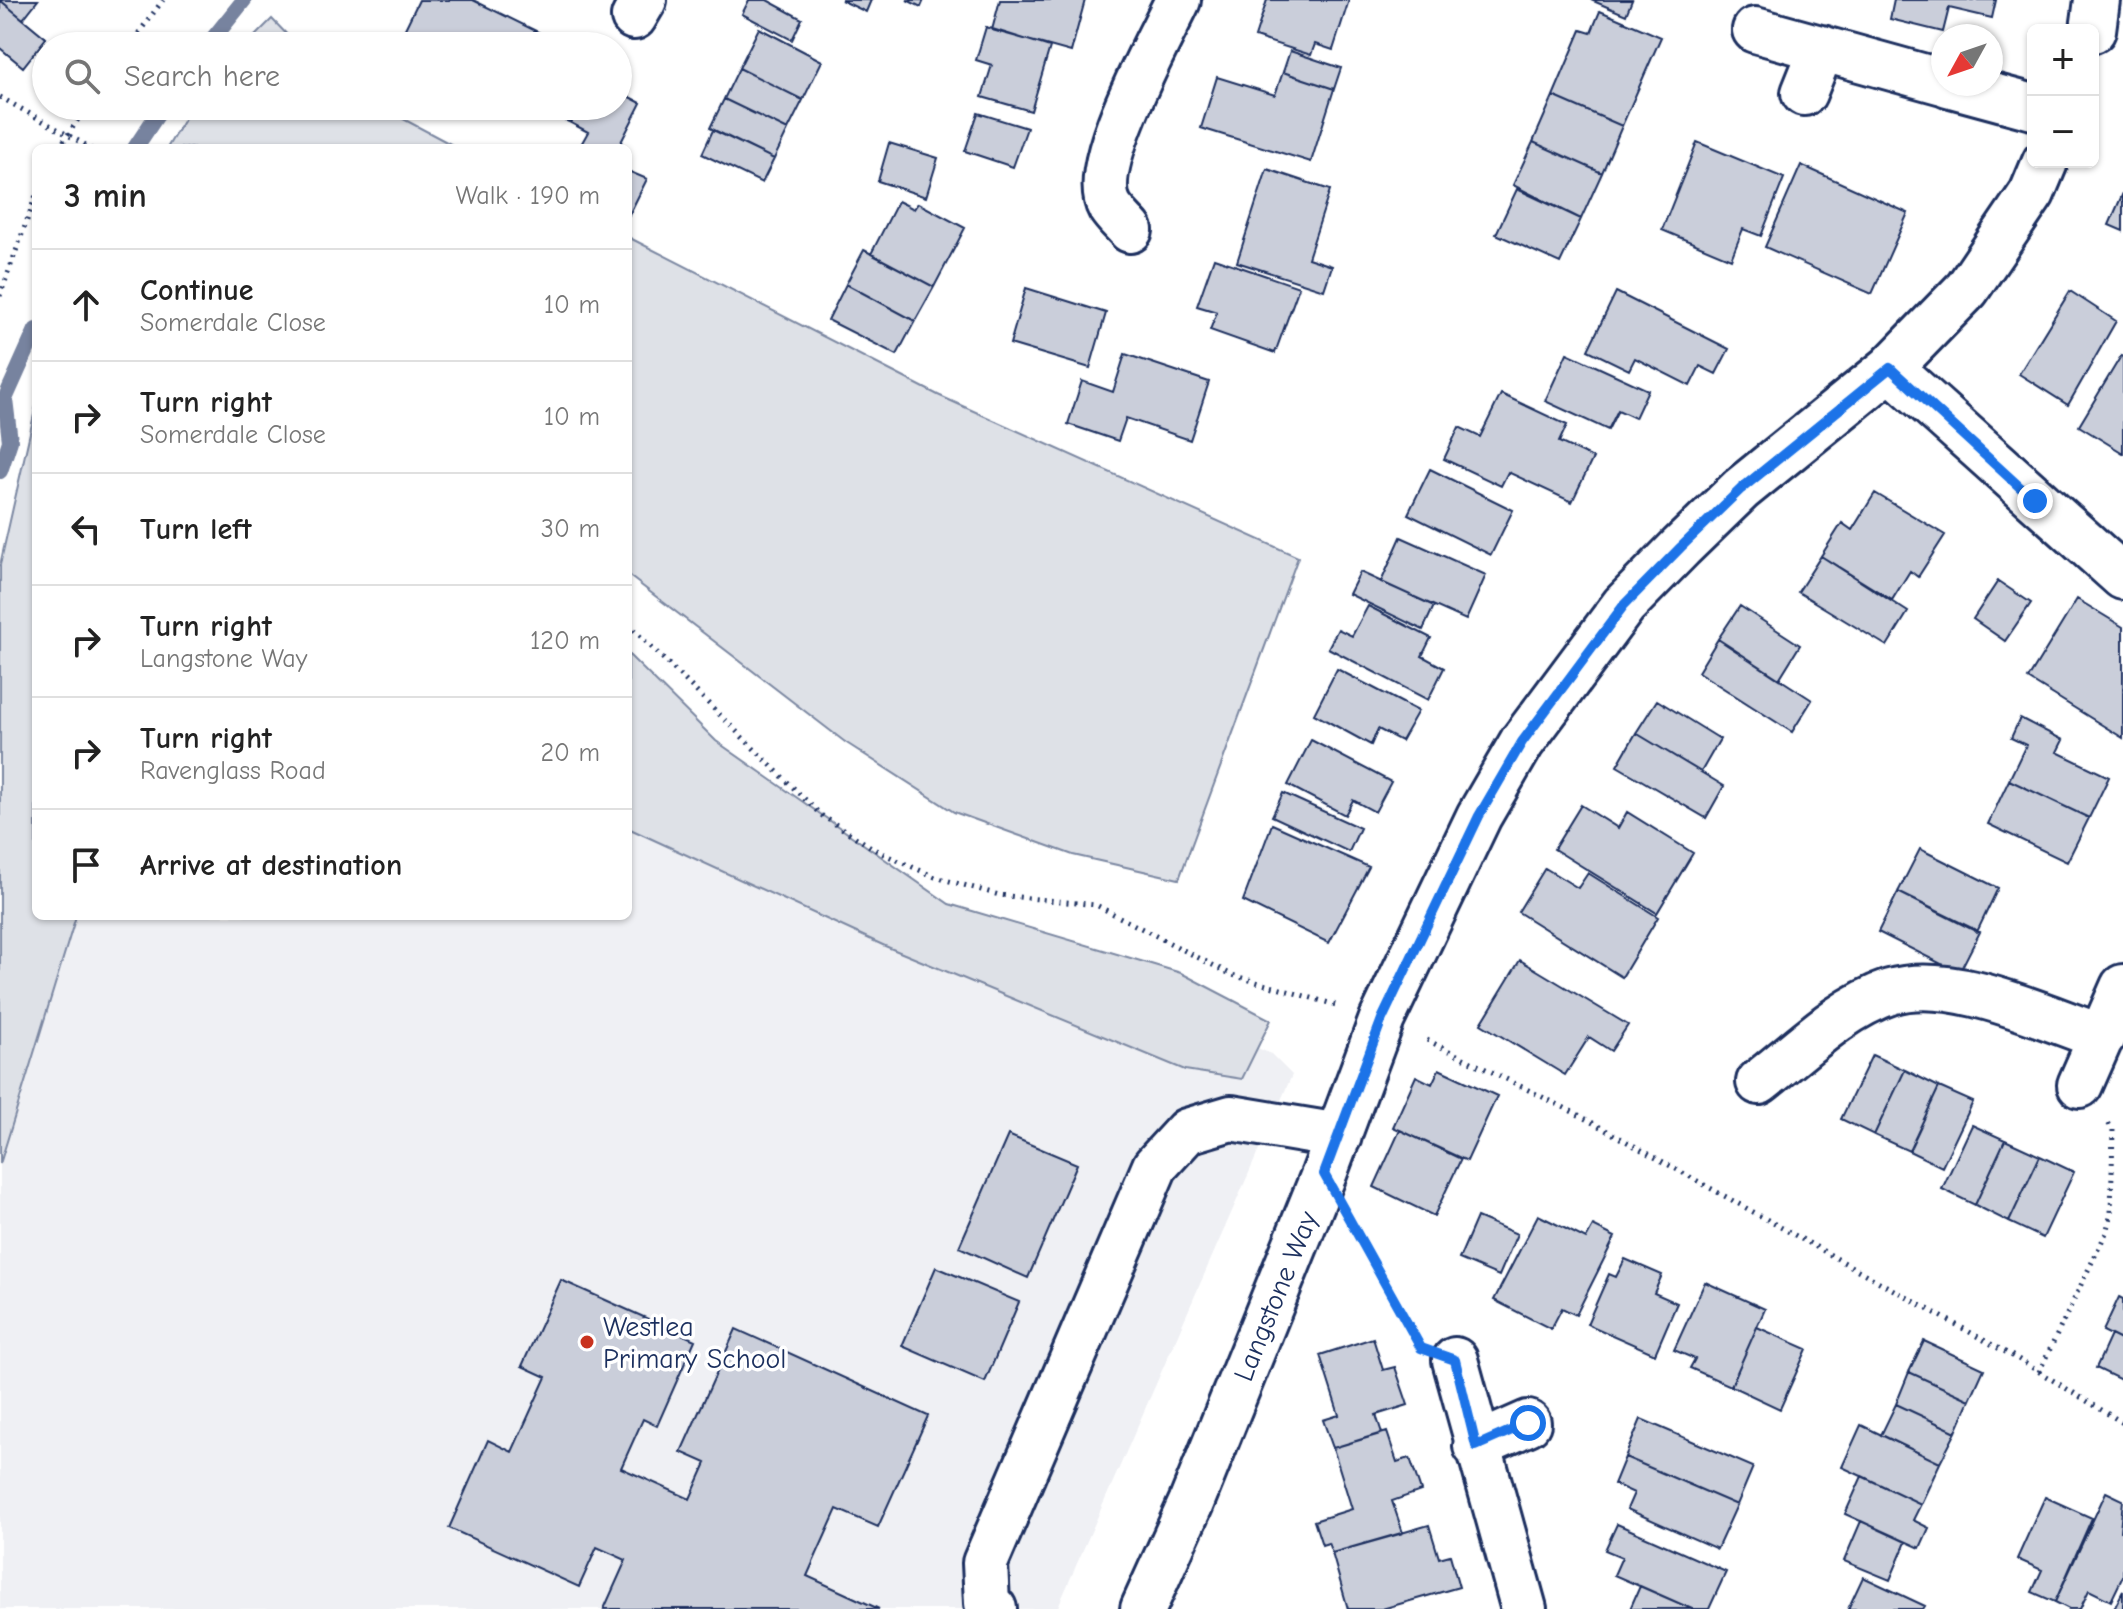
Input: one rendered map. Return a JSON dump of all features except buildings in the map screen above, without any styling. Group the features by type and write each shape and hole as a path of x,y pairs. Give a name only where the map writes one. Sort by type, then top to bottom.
{"street":[{"path":"1130,230 1108,205 1107,165 1114,136 1178,0"},
{"path":"2094,24 2097,0"},
{"path":"1755,30 1931,79"},
{"path":"1804,93 1822,48"},
{"path":"1993,96 2027,105"},
{"name":"Langstone Way","path":"1143,1609 1191,1503 1332,1155 1382,1019 1479,816 1522,742 1624,605 1741,489 1890,368 1967,289 2032,193 2042,168"},
{"path":"1890,368 2123,577"},
{"path":"1759,1082 1865,1003 1890,992 1925,987 1965,992 2102,1037"},
{"path":"2080,1085 2123,987"},
{"path":"994,1609 987,1603 985,1563 1155,1166 1187,1131 1231,1118 1332,1155"},
{"path":"1455,1360 1476,1446 1524,1609"},
{"path":"1476,1446 1528,1423"}],"path":[{"path":"139,32 163,0"},
{"path":"0,97 32,114"},
{"path":"43,120 85,144"},
{"path":"61,144 77,120"},
{"path":"0,296 32,206"},
{"path":"2039,1372 2098,1255 2111,1213 2113,1129 2080,1085"},
{"path":"1332,1155 1421,1348 1455,1360"}],"shaded area":[{"path":"272,19 285,32 259,32"},
{"path":"184,120 405,120 450,144 169,144"},
{"path":"632,239 938,395 1298,557 1179,879 1073,855 954,812 845,742 632,578"},
{"path":"32,424 32,920 75,920 0,1164 0,565"},
{"path":"632,658 716,741 949,904 1181,973 1271,1020 1242,1079 1185,1070 885,946 632,830"},
{"name":"Westlea Primary School","path":"632,690 792,838 1271,1054 1292,1075 1057,1609 0,1609 0,825 32,906 32,920 632,920"}],"waterway":[{"path":"218,32 244,0"},
{"path":"138,144 154,120"},
{"path":"0,471 10,441 5,399 32,339"}],"place":[{"name":"Westlea Primary School","path":"587,1342"}],"route":[{"path":"1528,1423 1476,1446 1455,1360 1421,1348 1324,1174 1382,1019 1479,816 1522,742 1624,605 1741,489 1890,368 2035,501"}]}
